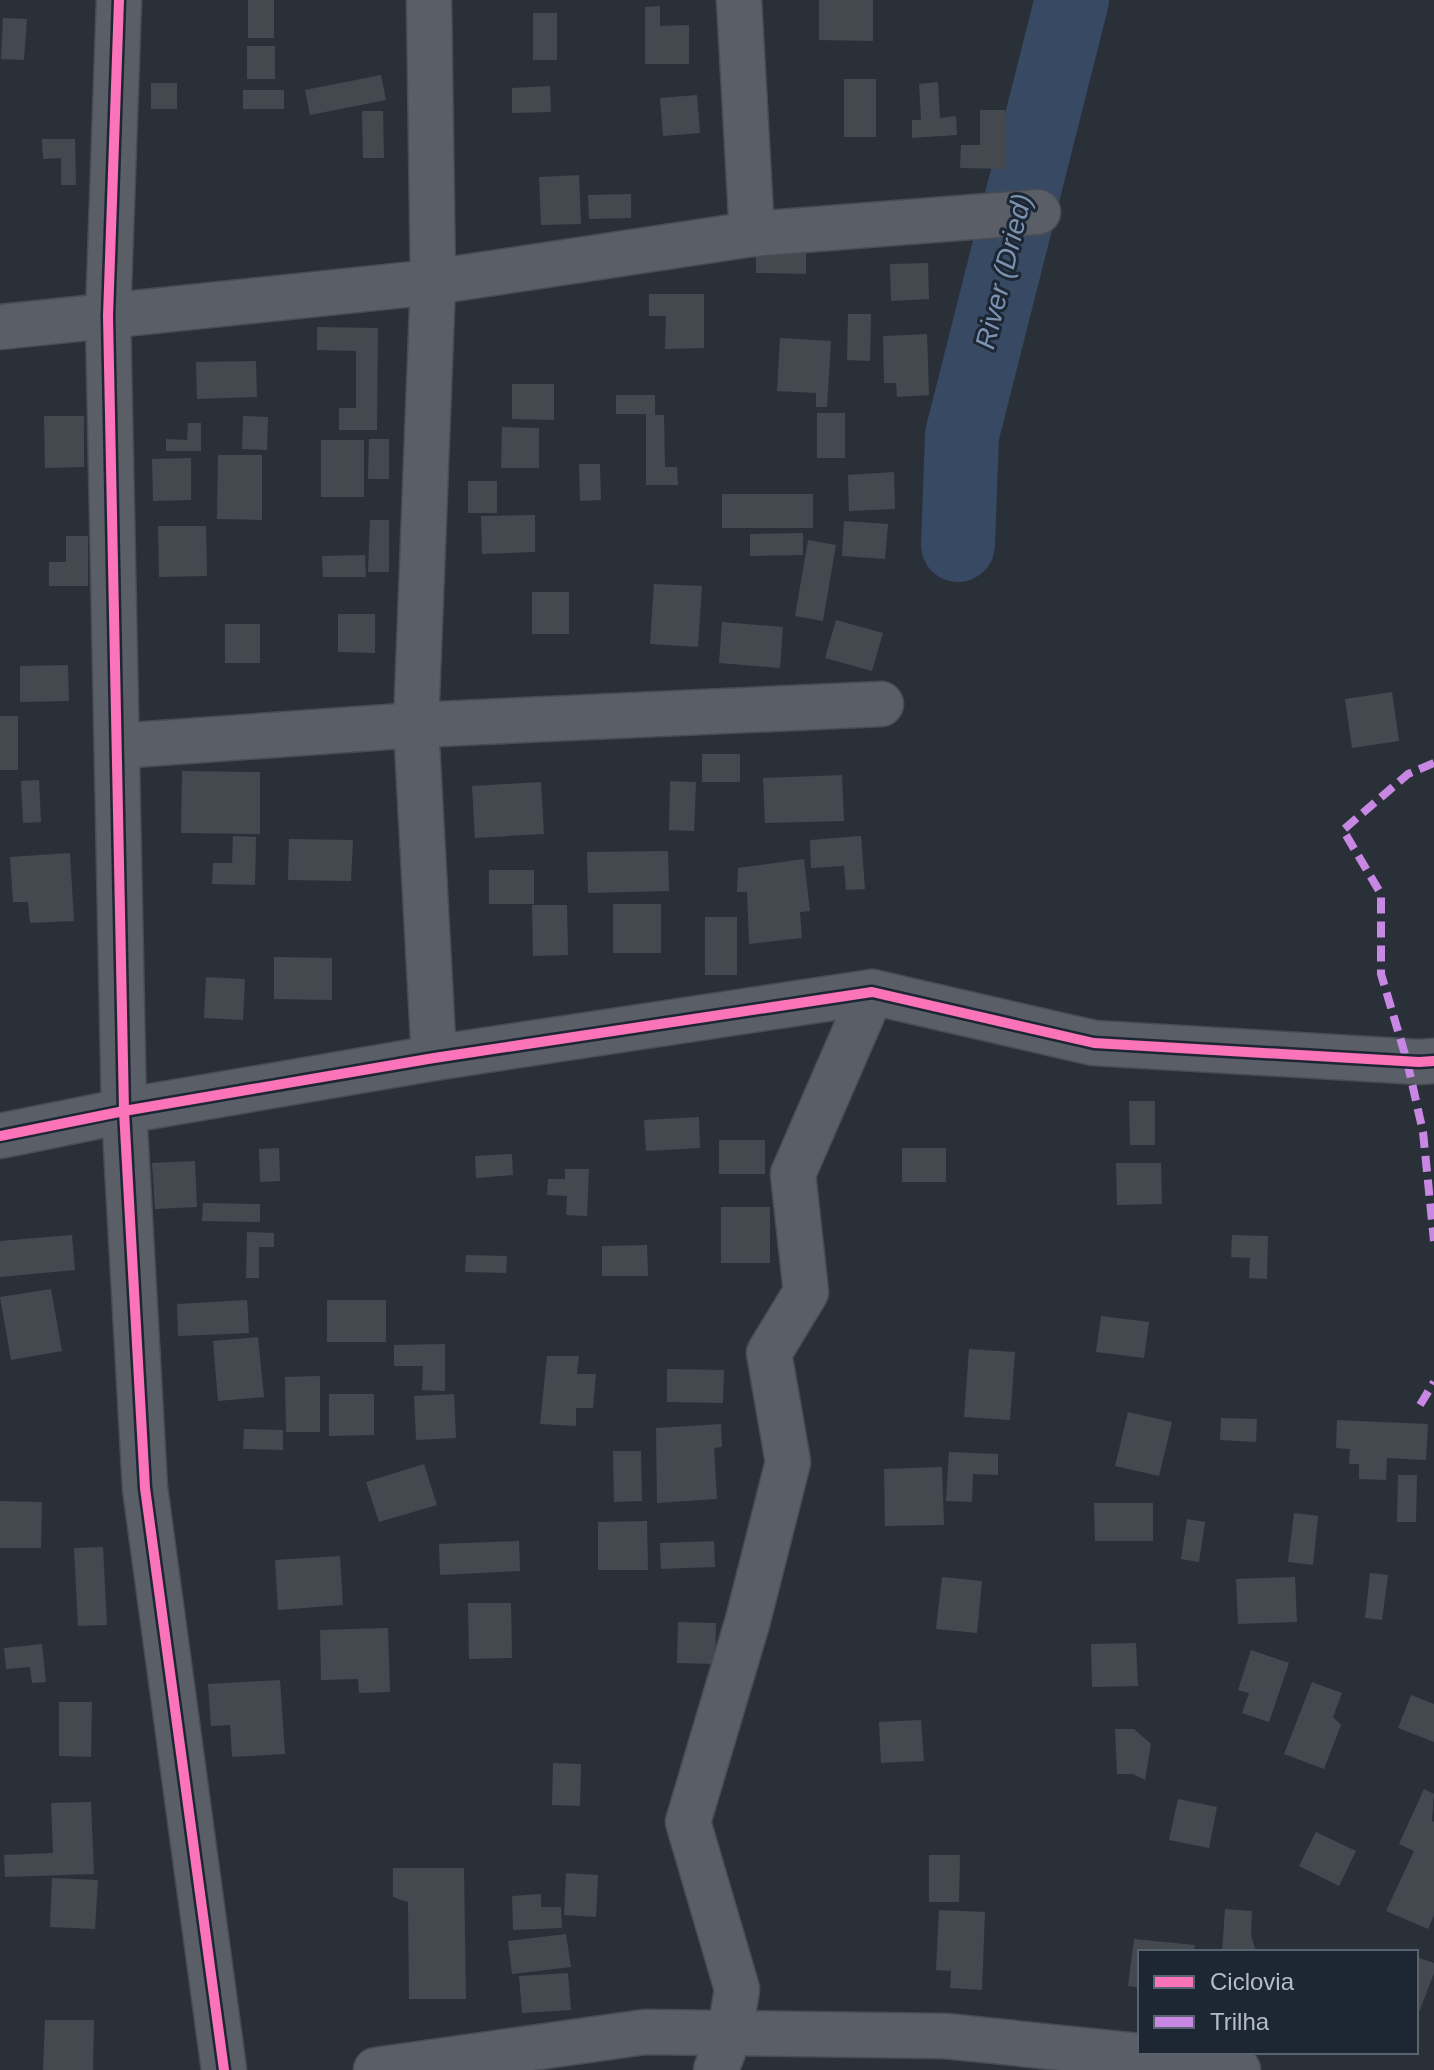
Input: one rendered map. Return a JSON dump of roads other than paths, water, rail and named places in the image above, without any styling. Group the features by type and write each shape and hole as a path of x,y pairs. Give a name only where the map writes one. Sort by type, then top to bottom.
{"street":[{"path":"119,0 108,316 124,1111 145,1488 224,2070"},
{"path":"429,0 433,282 416,725 434,1058"},
{"path":"739,0 752,234"},
{"path":"0,327 433,282 752,234 1038,212"},
{"path":"118,746 416,725 881,704"},
{"path":"723,2052 737,1989 688,1822 748,1620 788,1462 769,1353 806,1292 793,1174 872,992"},
{"path":"0,1136 124,1111 434,1058 872,992 1094,1043 1434,1061"},
{"path":"376,2070 645,2032 723,2052 945,2036 1228,2065 1238,2070"}],"waterway":[{"name":"River (Dried)","path":"958,545 962,435 1072,0"}]}
